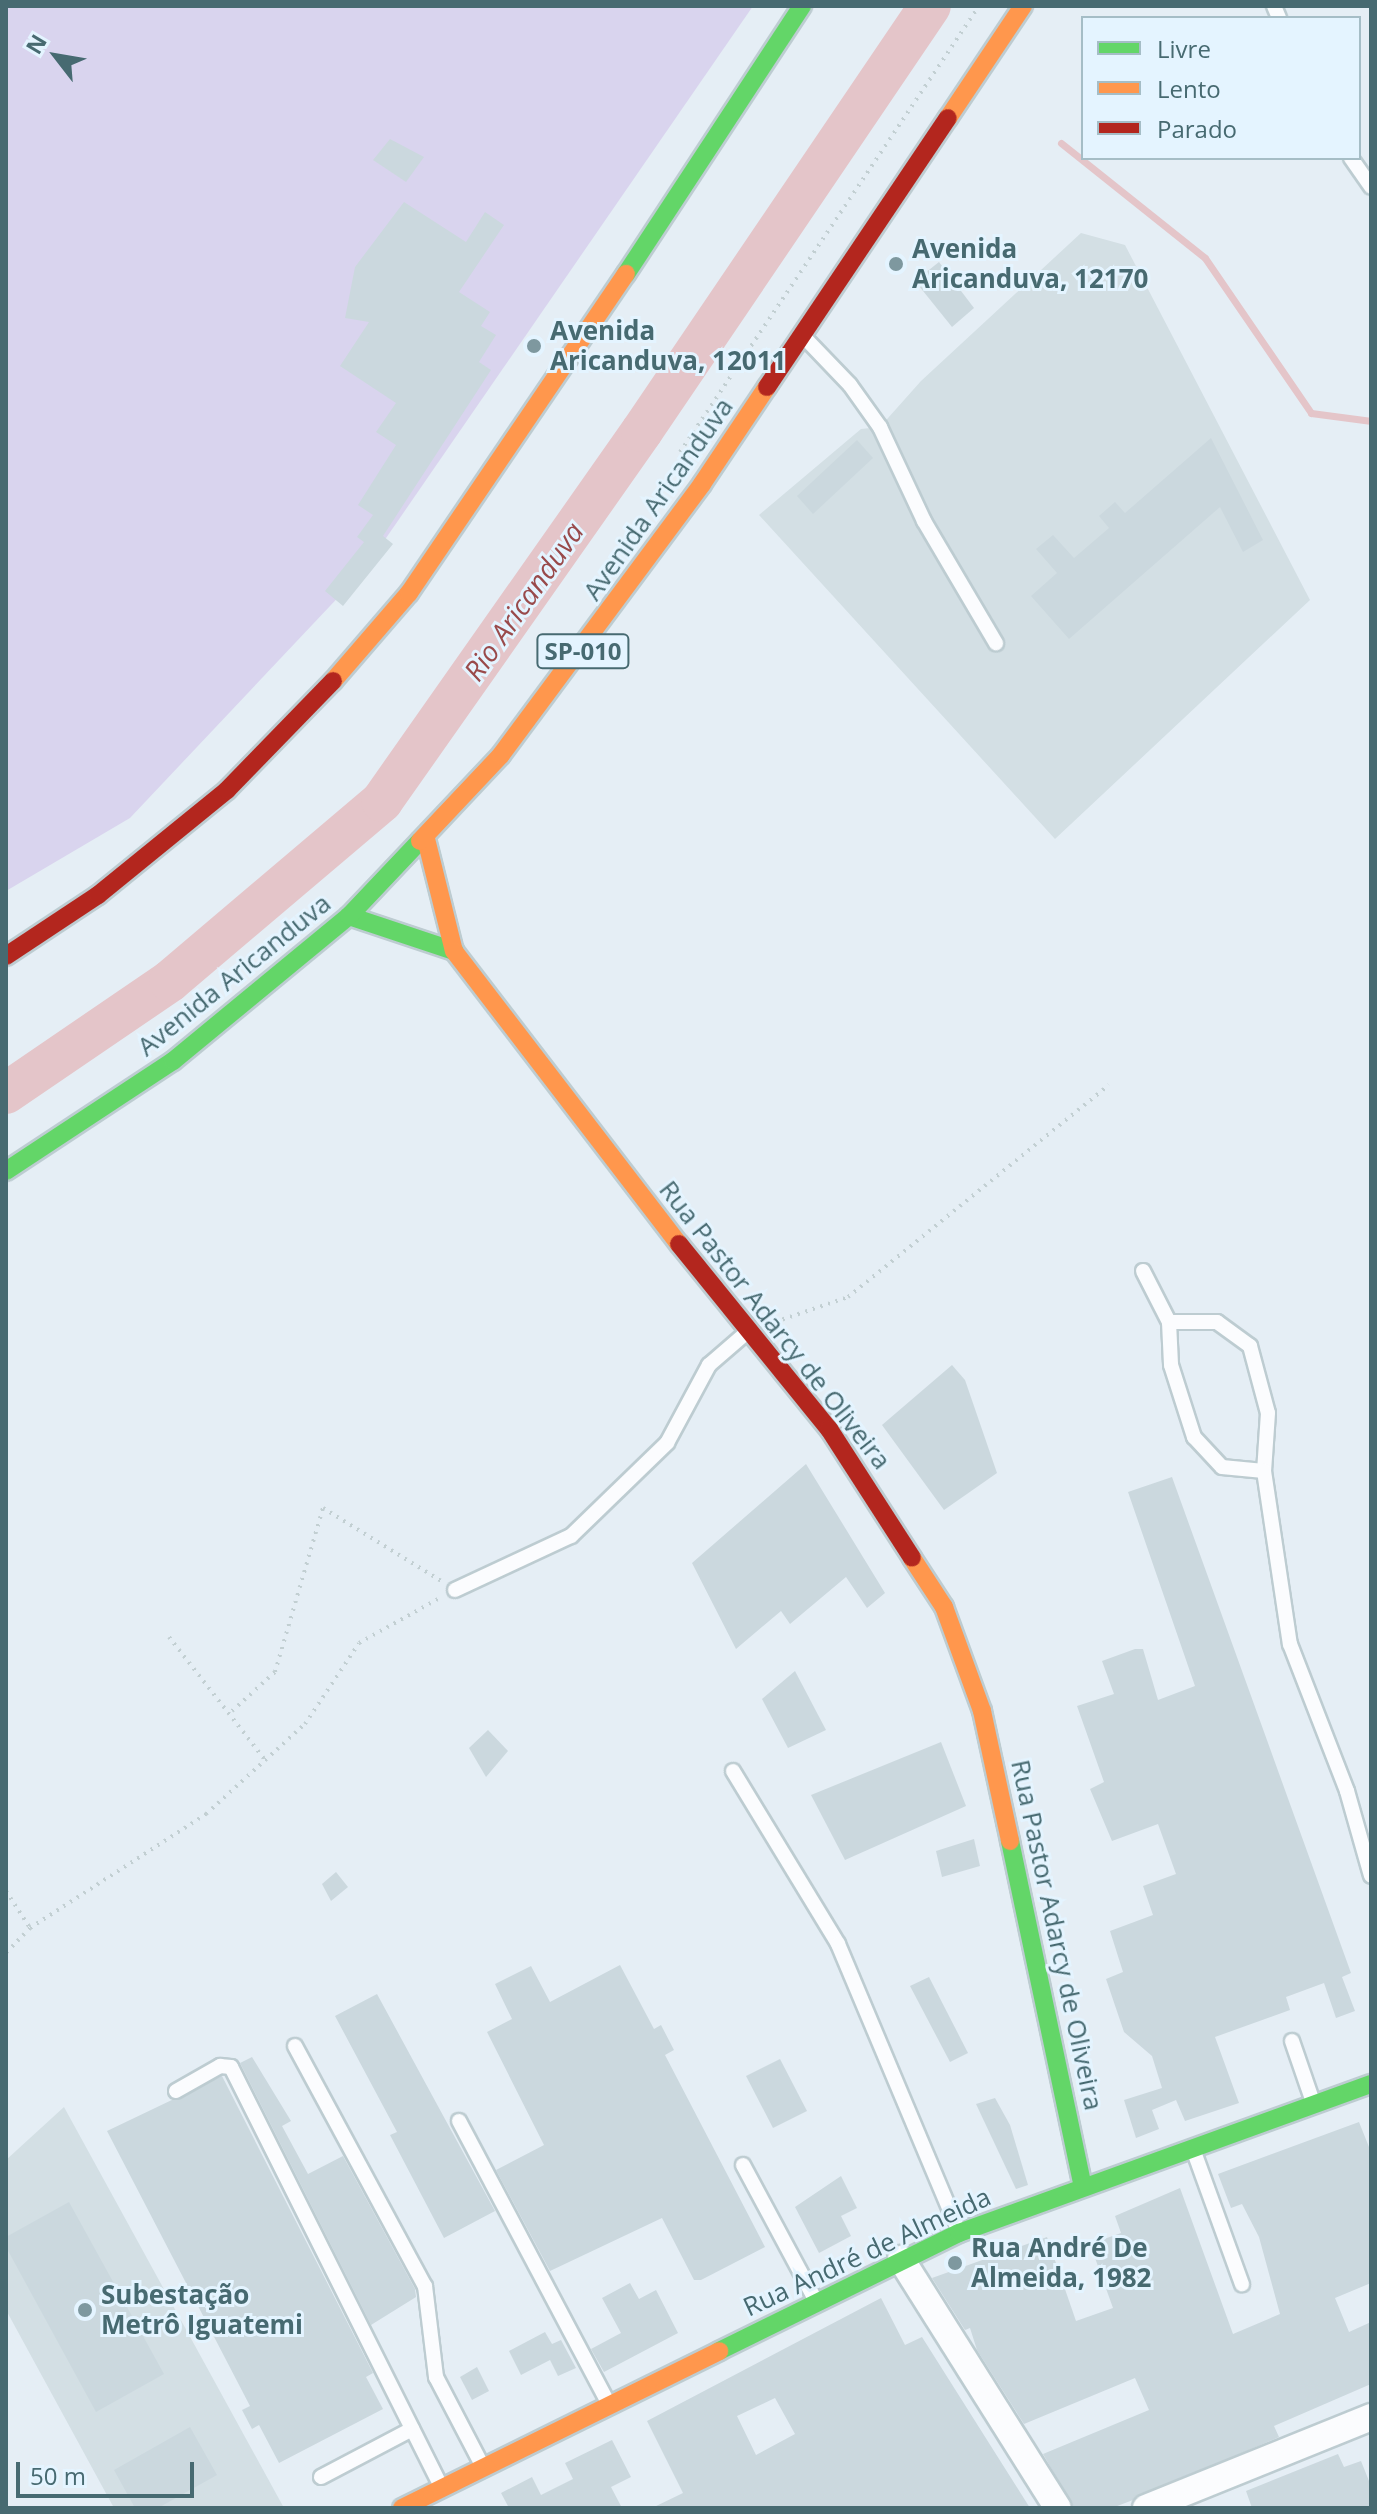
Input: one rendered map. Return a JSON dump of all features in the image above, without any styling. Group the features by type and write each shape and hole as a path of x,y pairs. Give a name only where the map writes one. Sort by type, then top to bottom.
{"main road":[{"path":"6,956 98,895 227,790 321,695 409,593 512,448 802,6"},
{"name":"Avenida Aricanduva","path":"6,1171 173,1061 349,916 426,839 501,755 586,647 1023,6"},
{"name":"Rua Pastor Adarcy de Oliveira","path":"426,839 454,951 746,1332 829,1429 944,1607 982,1711 1083,2187"},
{"path":"349,916 454,951"},
{"name":"Rua André de Almeida","path":"402,2508 959,2233 1371,2084"}],"street":[{"path":"901,2259 1058,2508"},
{"path":"1146,2508 1371,2417"}],"lane":[{"path":"1352,160 1371,187"},
{"path":"801,334 850,385 880,427 924,521 996,643"},
{"path":"1143,1271 1169,1322 1171,1365 1194,1437 1222,1467 1264,1471"},
{"path":"1169,1322 1217,1322 1250,1346 1268,1413 1264,1471 1290,1644 1347,1791 1371,1876"},
{"path":"455,1590 571,1536 667,1443 709,1365 746,1332"},
{"path":"733,1771 838,1944 959,2233"},
{"path":"1292,2041 1314,2105"},
{"path":"295,2046 425,2286 436,2377 483,2467"},
{"path":"176,2091 220,2066 231,2067 442,2488"},
{"path":"459,2121 609,2405"},
{"path":"1193,2148 1242,2284"},
{"path":"743,2165 816,2301"},
{"path":"321,2477 412,2429"}],"path":[{"path":"678,455 979,6"},
{"path":"746,1332 848,1297 1109,1085"},
{"path":"6,1953 30,1928 206,1814 305,1724 359,1643 455,1590 323,1508 275,1672 232,1711"},
{"path":"169,1637 232,1711 265,1760"},
{"path":"6,1891 30,1928"}],"shaded area":[{"path":"6,6 753,6 364,570 130,818 6,891"},
{"path":"1081,233 1125,245 1310,600 1055,839 759,515 861,429 880,427 921,381"},
{"path":"64,2107 284,2508 114,2508 6,2310 6,2160"}],"building":[{"path":"390,139 424,157 406,182 373,160"},
{"path":"404,202 466,242 485,212 504,225 459,292 490,312 481,326 496,335 479,362 491,370 383,536 393,544 343,606 325,591 364,542 357,537 373,515 358,505 396,445 376,432 396,403 340,366 369,322 345,318 355,267"},
{"path":"939,262 974,308 952,327 915,281"},
{"path":"1211,438 1263,540 1243,552 1220,507 1069,639 1031,596 1057,573 1036,549 1053,535 1074,558 1109,528 1099,516 1115,502 1125,513"},
{"path":"857,440 873,458 813,514 797,496"},
{"path":"952,1365 965,1380 997,1473 944,1510 882,1425"},
{"path":"806,1464 885,1593 867,1608 846,1577 790,1624 781,1611 736,1649 692,1563"},
{"path":"1172,1477 1351,1973 1342,1977 1355,2011 1336,2018 1324,1983 1286,1997 1290,2010 1215,2037 1239,2103 1185,2121 1176,2100 1152,2110 1159,2129 1136,2138 1124,2100 1162,2088 1152,2056 1124,2032 1106,1979 1123,1972 1110,1931 1153,1915 1143,1886 1176,1874 1158,1824 1112,1841 1090,1789 1104,1782 1077,1706 1114,1694 1102,1661 1135,1649 1143,1649 1158,1700 1195,1686 1128,1492"},
{"path":"795,1671 826,1730 788,1748 762,1699"},
{"path":"488,1730 508,1751 486,1777 469,1748"},
{"path":"941,1742 966,1806 845,1860 811,1795"},
{"path":"974,1839 980,1866 942,1877 936,1851"},
{"path":"336,1872 348,1887 331,1901 322,1884"},
{"path":"620,1965 654,2029 661,2025 674,2050 665,2055 765,2247 701,2280 694,2280 662,2218 550,2271 496,2170 544,2145 487,2032 512,2019 495,1984 531,1966 550,2002"},
{"path":"929,1977 968,2053 950,2062 910,1986"},
{"path":"377,1994 495,2211 444,2238 390,2135 397,2132 335,2016"},
{"path":"252,2057 291,2121 282,2126 308,2174 343,2156 415,2289 416,2297 371,2325 240,2063"},
{"path":"780,2059 807,2111 773,2128 746,2076"},
{"path":"222,2076 373,2373 366,2377 383,2409 279,2463 259,2425 252,2429 242,2410 250,2406 107,2131"},
{"path":"995,2098 1010,2125 1028,2185 1016,2189 976,2104"},
{"path":"1359,2122 1371,2152 1371,2283 1335,2298 1349,2332 1371,2322 1371,2384 1274,2426 1279,2437 1133,2500 1112,2508 1074,2508 1043,2454 1149,2410 1135,2378 1024,2424 977,2350 970,2328 965,2330 932,2278 1047,2237 1076,2321 1113,2308 1090,2244 1121,2233 1115,2216 1180,2188 1233,2334 1280,2314 1259,2237 1242,2204 1231,2208 1218,2174"},
{"path":"841,2176 857,2208 841,2216 851,2236 819,2253 795,2207"},
{"name":"Subestação Metrô Iguatemi","path":"69,2202 164,2374 96,2412 6,2247 6,2237"},
{"path":"630,2283 639,2299 656,2290 678,2333 604,2372 591,2349 621,2333 602,2298"},
{"path":"881,2298 905,2345 922,2337 1030,2508 652,2508 683,2493 647,2421","holes":["775,2398 795,2434 756,2455 737,2416"]},
{"path":"545,2332 552,2344 561,2340 576,2368 558,2376 550,2360 521,2375 509,2351"},
{"path":"477,2367 489,2391 472,2400 460,2377"},
{"path":"190,2427 217,2475 158,2508 135,2508 114,2470"},
{"path":"612,2440 631,2477 611,2487 622,2508 509,2508 501,2493 532,2477 541,2495 573,2479 565,2463"},
{"path":"1338,2454 1344,2467 1361,2461 1371,2486 1371,2508 1252,2508 1246,2491"}],"waterway":[{"name":"Rio Aricanduva","path":"6,1093 170,981 382,801 642,431 930,6"},
{"path":"1061,143 1081,159"},
{"path":"1082,160 1205,258 1311,413 1371,421"}],"traffic: fast":[{"path":"626,274 802,6"},
{"path":"6,1171 173,1061 349,916 420,841"},
{"path":"349,916 454,951"},
{"path":"1010,1841 1083,2187"},
{"path":"719,2351 959,2233 1371,2084"}],"traffic: slow":[{"path":"948,118 1023,6"},
{"path":"333,681 409,593 626,274"},
{"path":"420,841 501,755 702,484 767,387"},
{"path":"426,839 454,951 679,1244"},
{"path":"912,1558 944,1607 982,1711 1010,1841"},
{"path":"402,2508 719,2351"}],"traffic: jam":[{"path":"767,387 948,118"},
{"path":"6,956 98,895 227,790 333,681"},
{"path":"679,1244 829,1429 912,1558"}],"place":[{"name":"Avenida Aricanduva, 12170","path":"896,264"},
{"name":"Avenida Aricanduva, 12011","path":"534,346"},
{"name":"Rua André De Almeida, 1982","path":"955,2263"},
{"name":"Subestação Metrô Iguatemi","path":"85,2310"}]}
